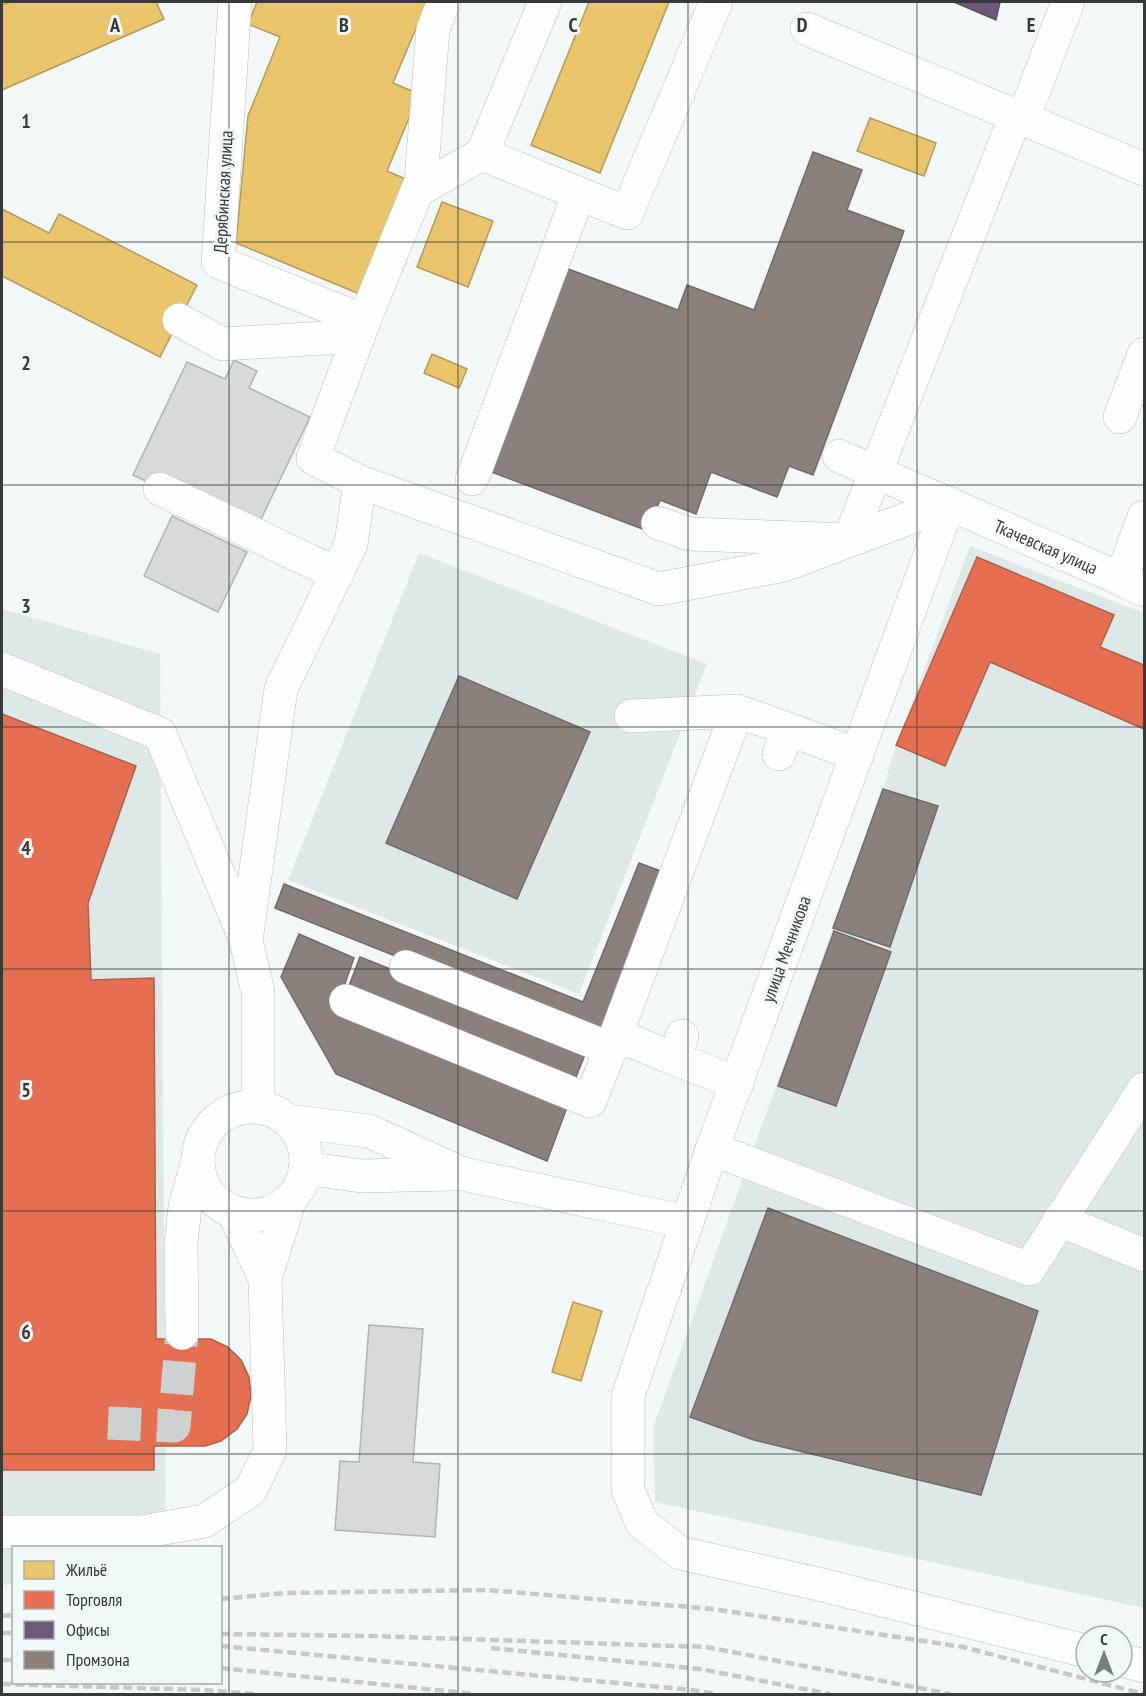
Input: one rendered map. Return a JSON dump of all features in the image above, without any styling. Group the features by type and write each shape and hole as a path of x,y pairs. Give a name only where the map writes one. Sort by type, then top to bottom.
{"street":[{"name":"Дерябинская улица","path":"235,2 218,262 361,328"},
{"path":"444,2 433,29 421,181 361,328 313,458 360,482 659,589 784,565 949,503"},
{"path":"417,191 482,154 545,2"},
{"path":"482,154 627,213 716,2"},
{"path":"849,540 1019,117 1068,2"},
{"path":"807,29 1144,169"},
{"path":"472,478 579,193"},
{"path":"179,320 223,344 361,328"},
{"path":"1120,417 1144,354"},
{"path":"463,442 483,525"},
{"name":"Ткачевская улица","path":"839,456 1133,584"},
{"path":"246,941 281,689 351,544 360,482"},
{"path":"160,489 337,574"},
{"name":"улица Мечникова","path":"949,503 712,1149 628,1396 628,1490 642,1523 680,1553 829,1587 1074,1648"},
{"path":"1133,584 1144,517"},
{"path":"658,523 690,534 849,540"},
{"path":"2,669 160,734 246,941 258,993 258,1107"},
{"path":"346,1001 590,1101 737,711"},
{"path":"631,716 737,711 784,741 858,755"},
{"path":"406,967 613,1042 679,1047 737,1083"},
{"path":"712,1149 1029,1269 1144,1089"},
{"path":"181,1243 224,1207 264,1214 278,1209 290,1199 300,1185 305,1168 303,1143 288,1121 276,1113 258,1107 240,1108 219,1119 204,1134 185,1207 181,1243 182,1334"},
{"path":"288,1121 369,1131 463,1174 687,1222"},
{"path":"198,1158 202,1185 224,1207 265,1279"},
{"path":"305,1168 361,1176 463,1174"},
{"path":"2,1532 142,1532 204,1521 251,1490 270,1450 265,1279 290,1199"},
{"path":"1059,1220 1144,1255"}],"shaded area":[{"path":"970,546 1144,613 1144,1608 655,1502 653,1428 883,789 896,745"},
{"path":"419,553 707,664 579,994 288,880"},
{"path":"2,609 160,654 166,1546 12,1546 12,1584 2,1585"}],"building: Жильё":[{"path":"10,2 156,2 164,19 2,90 2,5"},
{"path":"257,2 427,2 393,83 419,94 387,171 410,181 362,295 236,243 248,116 280,37 248,24"},
{"path":"589,2 669,2 600,173 531,145"},
{"path":"870,118 936,143 924,176 857,151"},
{"path":"442,202 493,221 468,287 417,267"},
{"path":"2,209 49,233 59,214 197,285 160,357 2,276"},
{"path":"432,354 467,369 459,388 424,373"},
{"path":"573,1302 602,1311 581,1381 552,1372"}],"building: Торговля":[{"path":"977,557 1114,615 1100,647 1144,665 1144,729 990,662 945,766 896,745"},
{"path":"2,714 136,766 88,903 91,980 154,978 156,1339 211,1339 228,1347 241,1360 249,1377 251,1396 247,1414 237,1429 221,1441 205,1446 154,1446 154,1470 2,1470"}],"building: Офисы":[{"path":"954,2 1000,2 996,20"}],"building: Промзона":[{"path":"813,152 862,170 847,210 904,231 813,475 789,466 777,497 711,472 696,514 660,500 648,531 486,470 563,267 678,310 687,285 754,310"},
{"path":"459,676 590,732 517,899 386,843"},
{"path":"883,789 938,806 890,947 833,928"},
{"path":"639,863 666,873 601,1038 275,908 284,884 583,1002"},
{"path":"834,931 891,952 836,1106 778,1086"},
{"path":"299,934 354,958 336,1009 569,1102 547,1161 336,1074 281,977"},
{"path":"360,957 588,1047 574,1082 347,991"},
{"path":"768,1208 1038,1311 981,1495 754,1440 690,1417"}],"building: Прочее":[{"path":"234,360 257,371 249,388 310,417 254,534 133,475 187,362 225,379"},
{"path":"172,516 247,552 218,612 144,576"},
{"path":"369,1325 423,1329 413,1462 440,1464 435,1537 335,1530 340,1461 359,1462"}],"tunnel":[{"path":"108,1423 174,1426 182,1333"}],"railway":[{"path":"222,1599 285,1593 487,1590 713,1609 963,1647 1144,1694"},
{"path":"2,1616 12,1615"},
{"path":"2,1633 12,1633"},
{"path":"222,1634 371,1636 706,1647 950,1694"},
{"path":"222,1646 715,1694"},
{"path":"491,1648 700,1669 830,1694"},
{"path":"2,1660 12,1660"},
{"path":"222,1668 475,1694"},
{"path":"2,1684 204,1690 254,1694"}]}
